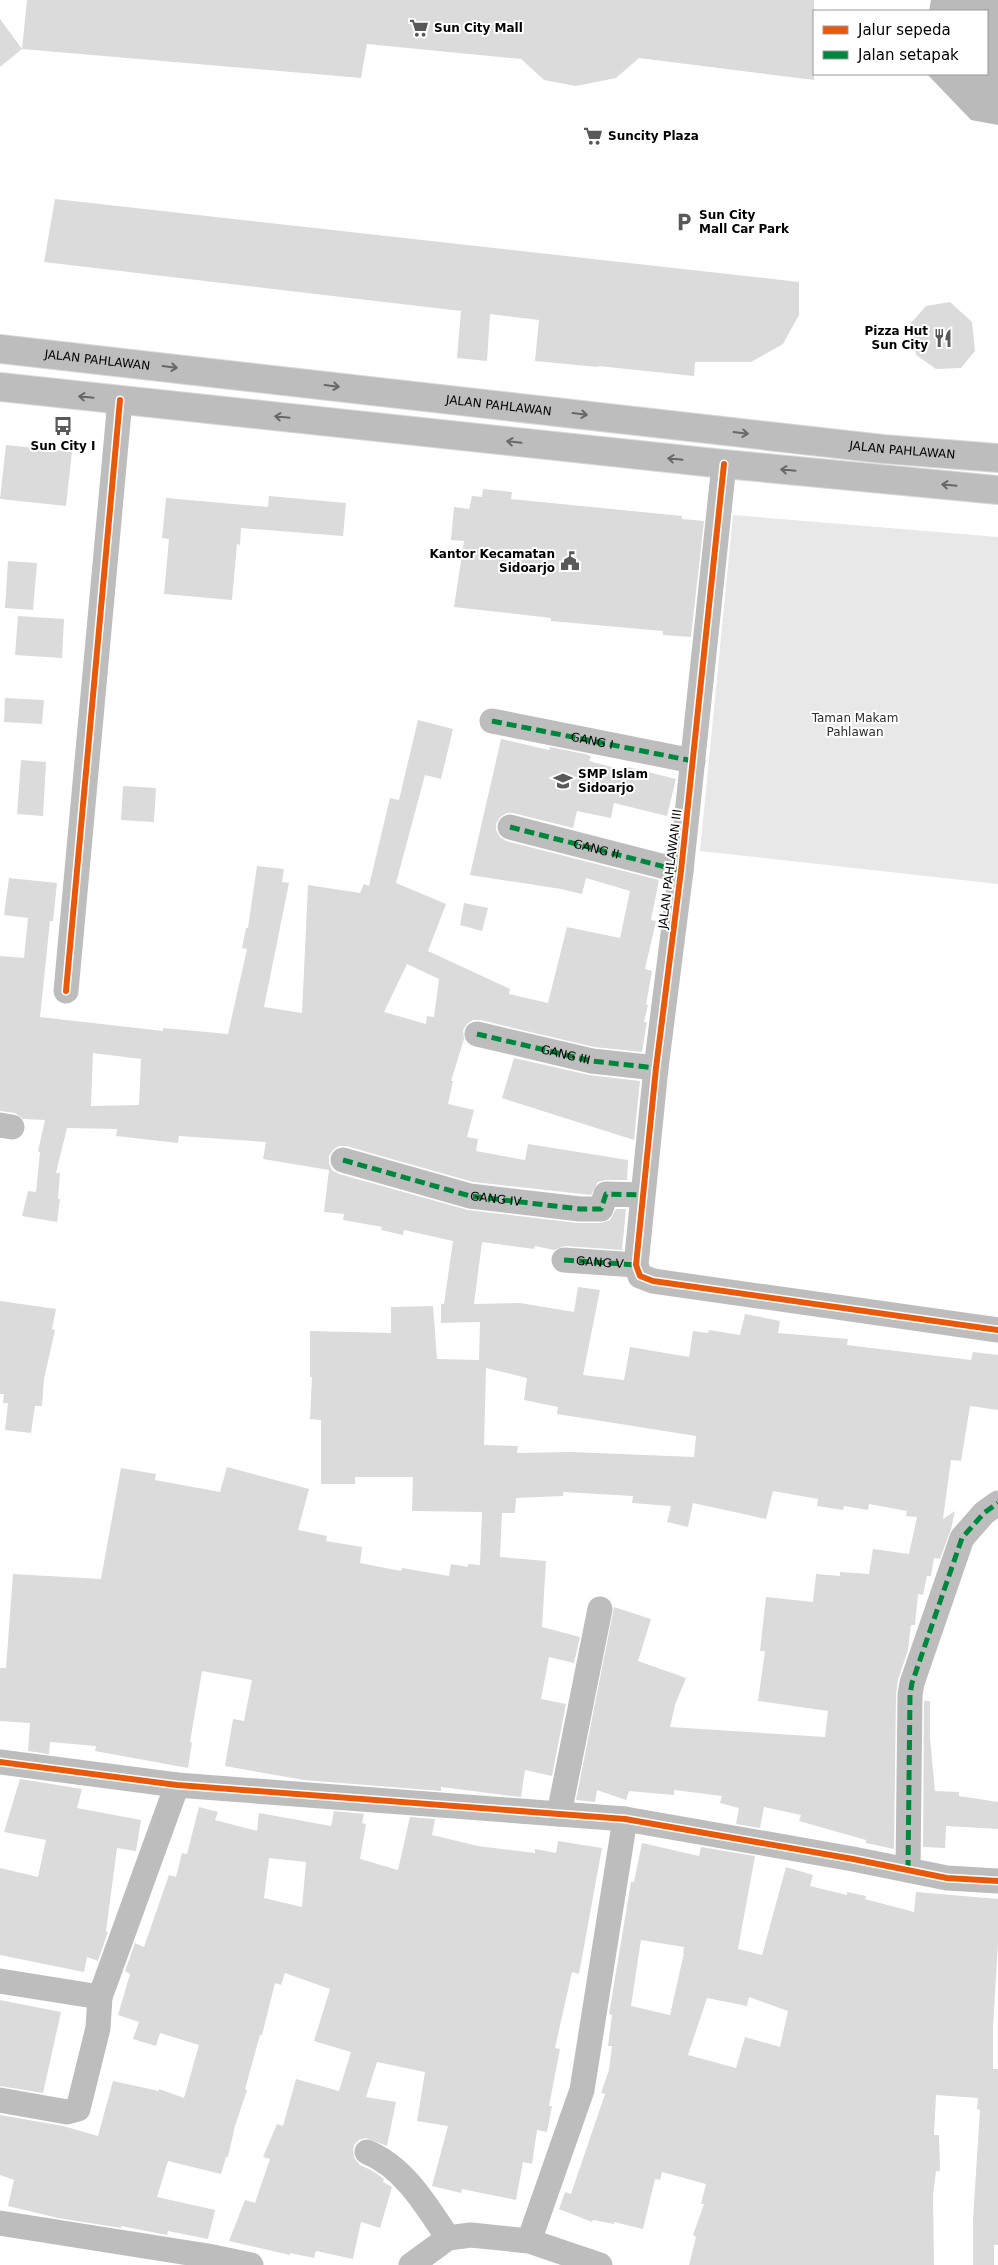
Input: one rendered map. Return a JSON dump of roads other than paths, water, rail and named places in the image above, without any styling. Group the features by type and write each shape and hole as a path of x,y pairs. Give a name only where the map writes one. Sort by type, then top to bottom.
{"main road":[{"path":"8,349 5,388 724,464 998,490"},
{"name":"JALAN PAHLAWAN","path":"8,349 863,447 998,458"}],"street":[{"path":"66,992 120,400"},
{"name":"JALAN PAHLAWAN III","path":"638,1270 642,1195 656,1068 682,871 724,464"},
{"name":"GANG I","path":"492,722 693,761"},
{"name":"GANG II","path":"510,828 682,871"},
{"name":"GANG III","path":"477,1034 592,1061 656,1068"},
{"name":"GANG IV","path":"344,1160 470,1196 601,1209 606,1194 642,1195"},
{"name":"GANG V","path":"564,1260 638,1270 653,1281 998,1330"},
{"path":"908,1870 910,1695 912,1683 962,1538 984,1513 998,1503"},
{"path":"560,1814 600,1609"},
{"path":"0,1762 177,1785 625,1820 947,1878 988,1880"},
{"path":"0,2100 67,2112 78,2109 98,2028 100,1997 177,1785"},
{"path":"529,2241 582,2090 625,1820"},
{"path":"0,1981 100,1997"},
{"path":"367,2152 384,2159 398,2171 424,2201 448,2238"},
{"path":"0,2223 208,2256 252,2265"},
{"path":"410,2265 448,2238 471,2235 529,2241 600,2265"}],"place":[{"name":"Sun City Mall","path":"419,28"},
{"name":"Suncity Plaza","path":"593,136"},
{"name":"Sun City Mall Car Park","path":"684,222"},
{"name":"Pizza Hut Sun City","path":"943,338"},
{"name":"Sun City I","path":"63,426"},
{"name":"Kantor Kecamatan Sidoarjo","path":"570,561"},
{"name":"SMP Islam Sidoarjo","path":"563,781"}],"park label":[{"name":"Taman Makam Pahlawan","path":"855,725"}]}
